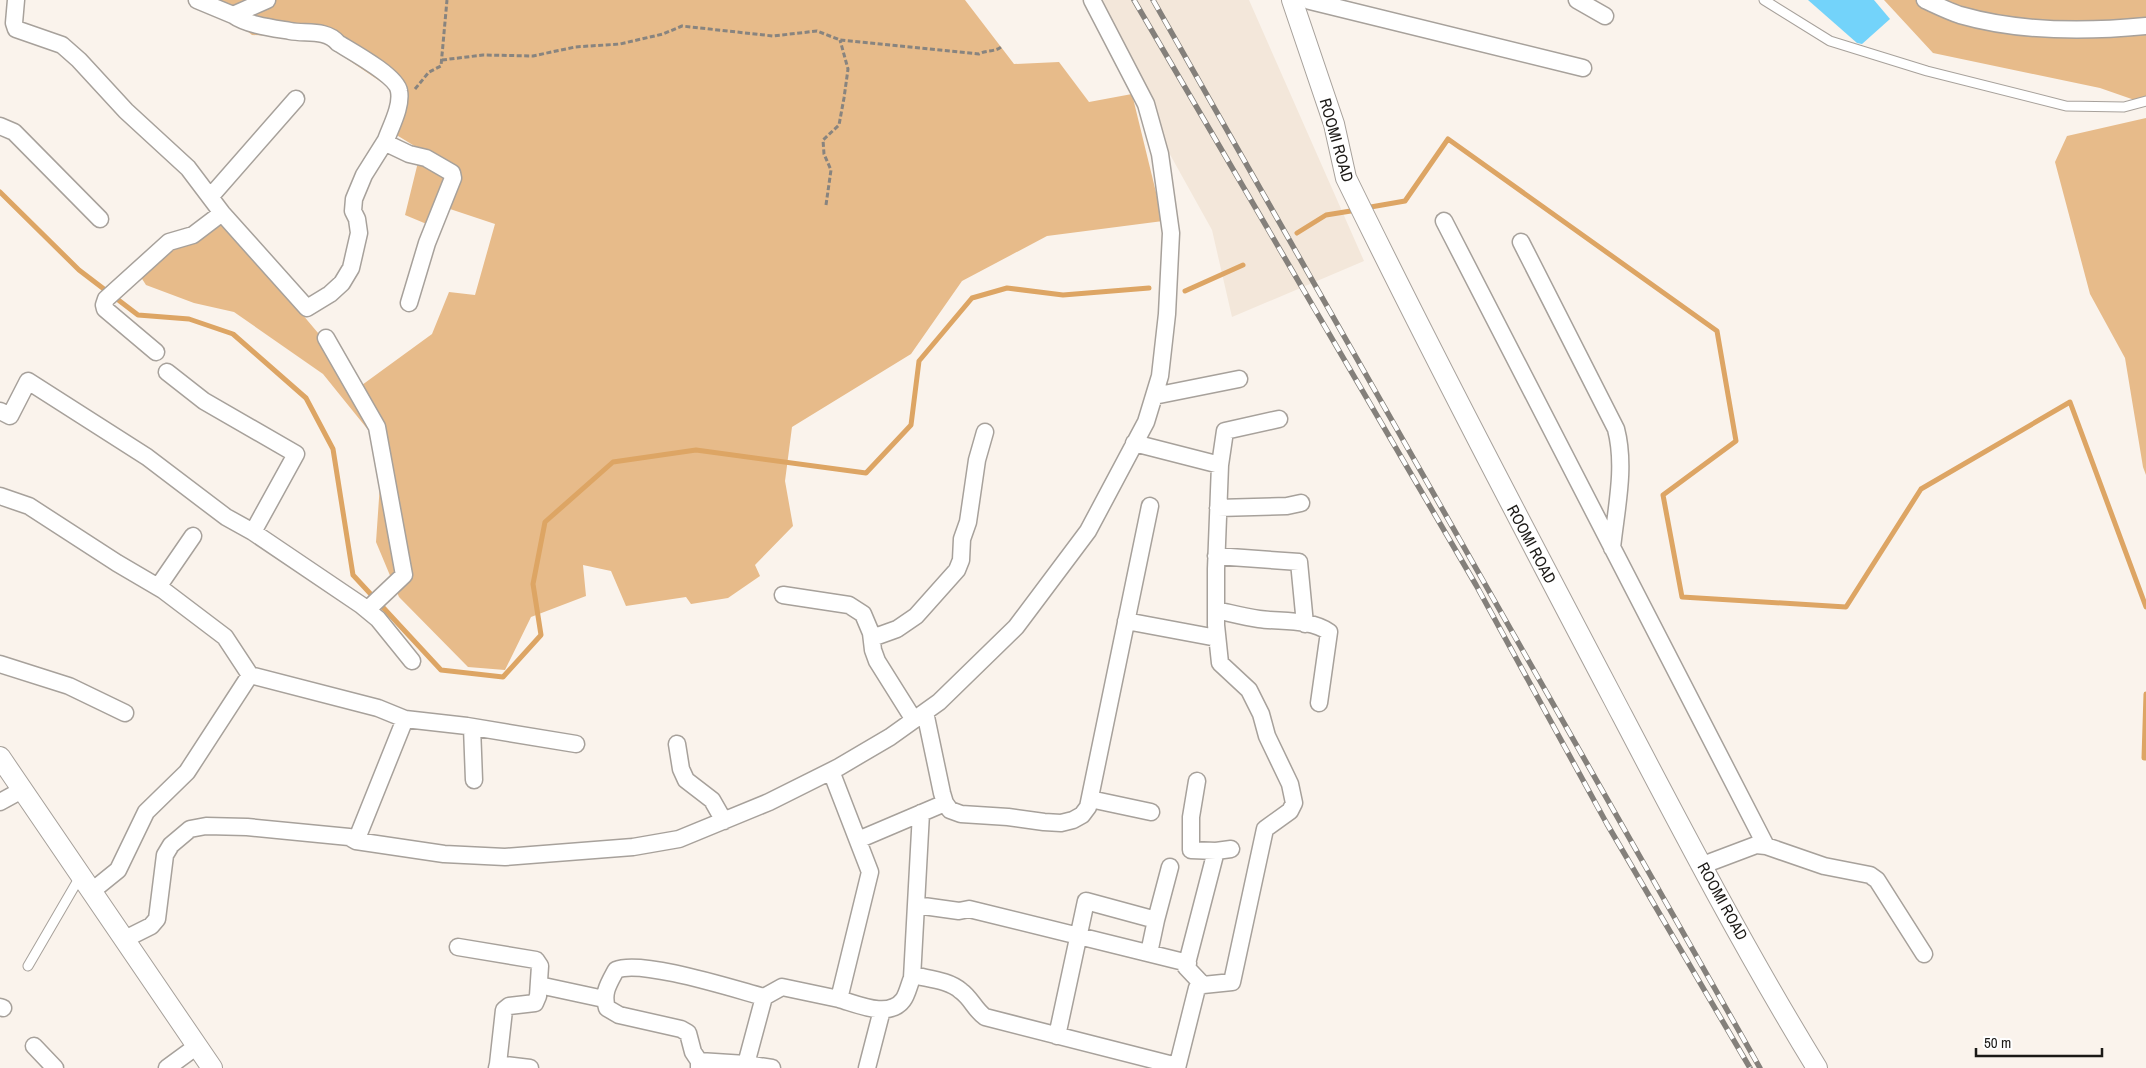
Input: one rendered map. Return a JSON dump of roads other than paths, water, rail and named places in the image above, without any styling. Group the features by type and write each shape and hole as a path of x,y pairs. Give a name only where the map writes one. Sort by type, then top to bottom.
{"street":[{"path":"16,0 14,23 16,28 62,45 79,60 126,111 188,168 222,213 299,300 307,308 310,308 342,283 351,268 358,233 357,220 353,211 354,199 364,175 386,140 396,112 400,92 398,87 384,72 338,43 333,37 325,34 290,31 246,21 197,0"},
{"path":"233,15 268,0"},
{"path":"125,939 151,926 157,919 165,855 170,844 190,829 206,826 256,828 349,837 356,841 444,854 505,857 633,847 679,839 769,802 831,771 890,738 940,702 1016,627 1088,532 1146,422 1160,376 1167,314 1171,233 1160,154 1146,104 1092,0"},
{"path":"1577,0 1605,16"},
{"path":"1925,0 1958,14 1992,23 2027,27 2080,29 2146,26"},
{"path":"1302,2 1583,68"},
{"name":"ROOMI ROAD","path":"1302,2 1346,178 1498,481 1703,865 1788,1020 1817,1068"},
{"path":"210,196 296,99"},
{"path":"0,126 14,132 100,219"},
{"path":"386,140 388,144 409,154 426,158 447,169 454,178 427,243 408,303"},
{"path":"156,352 105,309 106,299 169,242 193,235 222,213"},
{"path":"1444,221 1766,846"},
{"path":"1521,242 1616,429 1621,446 1612,548"},
{"path":"326,338 377,427 404,575 367,610"},
{"path":"166,372 204,400 296,454 253,532"},
{"path":"1154,396 1239,379"},
{"path":"0,411 10,416 28,382 147,457 226,517 253,532 367,610 378,619 412,661"},
{"path":"912,975 950,984 962,991 978,1012 985,1017 1177,1067 1197,988 1203,984 1232,982 1265,829 1290,811 1294,803 1290,784 1267,736 1249,690 1220,663 1217,638 1216,556 1220,465 1225,431 1279,419"},
{"path":"872,638 897,629 916,616 957,570 961,560 962,539 968,522 977,460 985,432"},
{"path":"1134,444 1220,465"},
{"path":"0,496 29,506 117,564 158,587 225,637 250,675 378,708 405,719 472,727 576,744"},
{"path":"1218,508 1287,506 1301,503"},
{"path":"783,595 849,604 863,614 868,621 877,661 919,716 945,804 950,810 961,814 1008,816 1060,823 1082,815 1088,807 1150,506"},
{"path":"158,587 193,536"},
{"path":"1216,556 1299,562 1305,624"},
{"path":"1216,610 1258,619 1305,624 1323,628 1329,632 1319,703"},
{"path":"1126,621 1217,638"},
{"path":"0,664 69,686 125,713"},
{"path":"86,883 118,870 146,812 187,772 250,675"},
{"path":"356,841 405,719"},
{"path":"472,727 474,780"},
{"path":"678,744 681,769 686,780 712,800 724,821"},
{"path":"0,757 212,1068"},
{"path":"831,771 870,872 839,999"},
{"path":"1197,781 1191,817 1191,850 1223,850 1186,967 1203,984"},
{"path":"0,802 22,790"},
{"path":"1090,799 1150,812"},
{"path":"858,840 945,804"},
{"path":"772,1068 746,1064 699,1064 693,1052 688,1033 681,1029 619,1015 607,1008 604,999 605,991 616,970 631,966 688,976 764,997 782,987 882,1010 902,1002 912,975 921,813"},
{"path":"1703,865 1756,845 1766,846 1824,866 1870,875 1877,880 1924,954"},
{"path":"1149,954 1170,867"},
{"path":"1057,1036 1086,901 1156,920"},
{"path":"916,905 959,911 970,909 1188,963"},
{"path":"458,947 536,960 540,966 539,985 535,1003 509,1006 504,1010 497,1066 530,1068"},
{"path":"539,985 604,999"},
{"path":"746,1064 764,997"},
{"path":"867,1068 882,1010"},
{"path":"34,1046 55,1068"},
{"path":"167,1068 197,1046"}],"lane":[{"path":"1764,0 1830,41 1928,71 2066,106 2124,107 2146,101"},
{"path":"28,966 86,883"}],"waterway":[{"path":"1365,208 1405,201 1448,139 1717,331 1736,441 1663,495 1682,597 1846,607 1921,489 2070,402 2146,607"},
{"path":"0,192 79,270 138,315 189,319 233,334 306,398 333,449 353,575 441,670 503,677 541,635 533,584 545,522 613,462 696,450 866,473 911,425 919,361 972,298 1007,288 1063,295 1149,288"},
{"path":"1297,233 1326,215 1357,210"},
{"path":"1185,291 1243,265"},
{"path":"2146,694 2144,758 2146,758"}],"railway":[{"path":"1134,0 1476,585 1607,824 1750,1068"},
{"path":"1153,0 1760,1068"}]}
